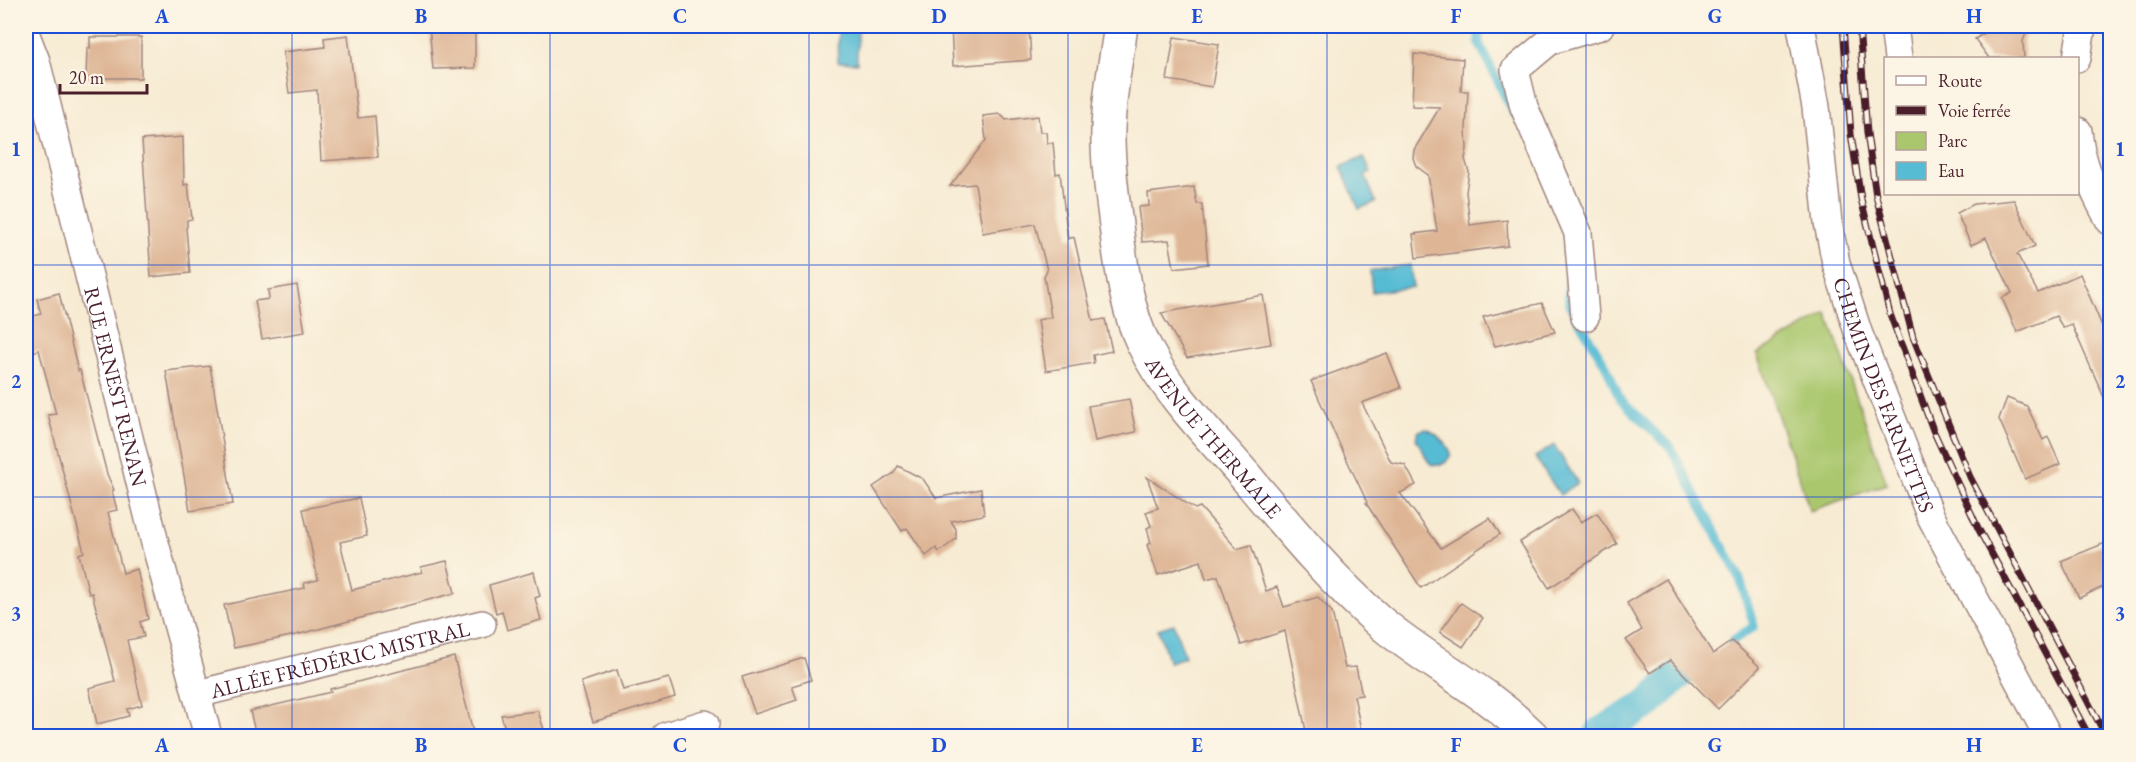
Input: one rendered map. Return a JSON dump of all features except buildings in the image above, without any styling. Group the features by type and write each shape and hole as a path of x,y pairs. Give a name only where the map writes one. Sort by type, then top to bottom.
{"main road":[{"name":"AVENUE THERMALE","path":"1121,26 1108,129 1112,189 1126,288 1143,343 1179,398 1314,558 1382,623 1414,648 1485,695 1532,736"}],"street":[{"path":"1585,317 1578,232 1524,107 1515,70 1551,40 1600,26"},
{"name":"CHEMIN DES FARNETTES","path":"1801,26 1816,106 1828,223 1836,263 1858,332 1930,515 2048,736"},
{"path":"1897,26 1895,34 1898,57"},
{"path":"2077,57 2082,26"},
{"name":"RUE ERNEST RENAN","path":"26,35 36,61 155,543 208,736"},
{"path":"2079,148 2080,164 2110,221"},
{"name":"ALLÉE FRÉDÉRIC MISTRAL","path":"197,694 482,624"},
{"path":"666,736 705,724"}],"green space":[{"path":"1827,313 1887,484 1810,511 1757,354"}],"water":[{"path":"838,26 858,26 857,63 838,62"},
{"path":"1364,157 1371,172 1365,175 1376,202 1359,209 1341,167"},
{"path":"1410,265 1413,287 1372,292 1370,271"},
{"path":"1426,429 1438,436 1448,447 1451,455 1445,463 1432,465 1428,461 1416,438 1419,431"},
{"path":"1554,445 1578,483 1560,495 1535,457"},
{"path":"1174,624 1185,657 1169,662 1158,629"}],"waterway":[{"path":"1479,26 1479,43 1514,114"},
{"path":"1569,275 1569,304 1606,366 1620,399 1671,448 1740,579 1754,626 1732,641"},
{"path":"1598,736 1600,732 1648,704 1682,672"}],"railway":[{"path":"1843,26 1851,134 1861,199 1890,314 1933,430 1978,528 2089,736"},
{"path":"1859,26 1867,133 1876,196 1913,337 1970,477 2106,736"}]}
